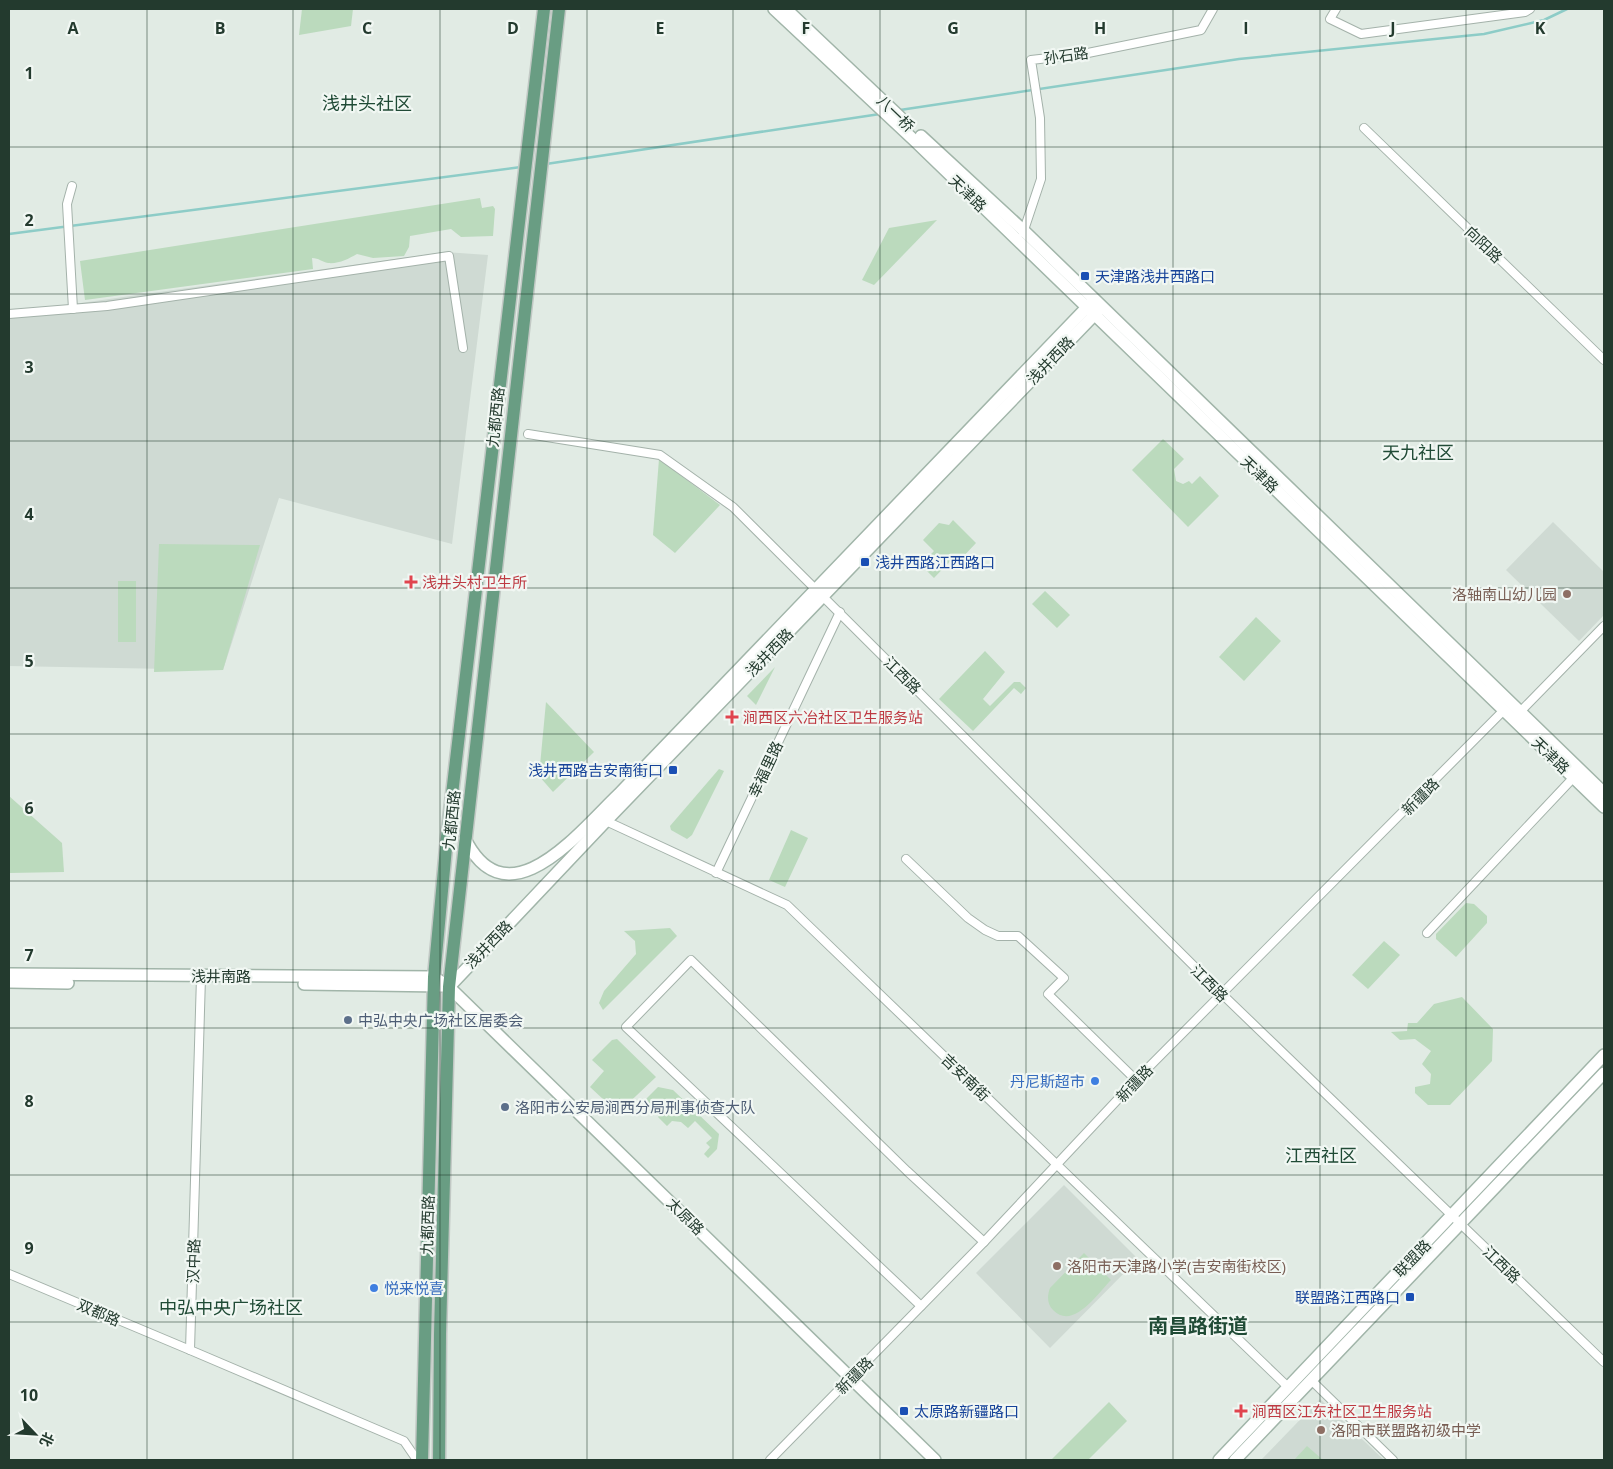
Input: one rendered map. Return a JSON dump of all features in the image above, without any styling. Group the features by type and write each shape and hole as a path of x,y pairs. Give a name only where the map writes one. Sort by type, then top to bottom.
{"main road":[{"name":"九都西路","path":"422,1460 433,981 447,837 544,9"},
{"name":"九都西路","path":"439,1460 440,1334 449,987 559,9"},
{"path":"774,9 856,80"},
{"path":"786,9 856,80"},
{"name":"八一桥","path":"856,80 915,141"},
{"name":"八一桥","path":"856,80 930,145"},
{"name":"天津路","path":"915,141 1021,236"},
{"name":"天津路","path":"930,145 1094,307 1517,715 1604,794"},
{"name":"天津路","path":"1094,307 1504,710 1517,715 1604,807"},
{"name":"浅井西路","path":"449,987 820,592 1094,307"},
{"name":"浅井西路","path":"465,839 473,853 492,871 510,875 529,871 550,859 619,794 820,592"},
{"name":"浅井南路","path":"9,974 201,980"},
{"name":"浅井南路","path":"9,982 201,980 433,981"},
{"name":"太原路","path":"433,981 449,987 935,1460"},
{"name":"联盟路","path":"1219,1460 1604,1055"},
{"name":"联盟路","path":"1235,1460 1604,1074"}],"street":[{"name":"孙石路","path":"1021,236 1041,180 1040,118 1031,60 1083,54 1201,30 1213,9"},
{"path":"1336,9 1330,19 1361,34 1524,12 1530,9"},
{"name":"向阳路","path":"1364,128 1604,360"},
{"path":"72,186 67,204 72,259 73,309"},
{"path":"9,314 108,306 449,256 463,348"},
{"name":"江西路","path":"528,434 660,456 733,507 1222,995 1604,1362"},
{"name":"幸福里路","path":"716,873 840,612"},
{"path":"1517,715 1604,626"},
{"name":"新疆路","path":"770,1460 984,1242 1136,1080 1504,710"},
{"path":"1426,933 1574,777"},
{"name":"吉安南街","path":"606,821 787,905 1288,1387"},
{"path":"906,859 968,918 998,936 1018,936 1064,978 1048,994 1136,1080"},
{"path":"921,1306 626,1026 692,960 907,1171 984,1242"},
{"name":"汉中路","path":"190,1350 201,980"},
{"name":"双都路","path":"9,1274 190,1350"},
{"path":"190,1350 404,1442 418,1460"},
{"path":"1311,1380 1393,1460"}],"shaded area":[{"path":"445,252 488,255 452,544 279,498 223,670 9,666 9,313"},
{"name":"洛轴南山幼儿园","path":"1553,522 1604,572 1604,615 1579,641 1506,570"},
{"name":"洛阳市天津路小学(吉安南街校区)","path":"1064,1185 1138,1259 1050,1348 976,1273"},
{"name":"洛阳市联盟路初级中学","path":"1320,1399 1384,1460 1261,1460"}],"green space":[{"path":"302,9 353,9 351,26 299,35"},
{"path":"480,198 482,208 493,206 495,209 493,236 461,237 451,229 410,236 409,247 404,256 373,258 357,254 336,263 312,258 313,269 85,300 80,261"},
{"path":"937,220 874,285 862,280 889,228"},
{"path":"1163,439 1184,459 1174,469 1176,481 1183,484 1189,481 1192,484 1200,476 1219,496 1188,527 1132,470"},
{"path":"659,459 720,505 675,553 653,535"},
{"path":"953,520 976,543 959,561 954,557 934,578 921,565 934,551 923,540 939,523 949,525"},
{"path":"159,544 260,545 223,670 154,672"},
{"path":"118,581 136,581 136,642 118,642"},
{"path":"1045,591 1070,615 1057,628 1032,604"},
{"path":"1256,617 1281,641 1244,681 1219,657"},
{"path":"985,651 1005,672 983,699 990,706 1014,682 1020,682 1026,688 1021,694 1014,688 973,731 939,699"},
{"path":"775,667 756,705 747,696"},
{"path":"546,702 594,752 553,792 539,776"},
{"path":"719,769 724,771 692,835 687,839 671,830 670,826"},
{"path":"9,796 62,843 64,872 9,873"},
{"path":"791,830 808,838 785,887 769,880"},
{"path":"1466,903 1474,904 1487,916 1487,923 1456,957 1436,939 1436,934"},
{"path":"670,928 677,936 603,1010 599,1003 604,991 636,954 635,941 624,931"},
{"path":"1384,941 1400,955 1368,989 1352,975"},
{"path":"1462,997 1493,1029 1492,1061 1450,1105 1428,1105 1415,1093 1415,1087 1430,1084 1431,1074 1422,1064 1431,1051 1415,1039 1400,1040 1391,1032 1407,1031 1408,1023 1417,1023 1434,1004"},
{"path":"617,1039 656,1077 618,1113 590,1087 604,1071 592,1060 612,1040"},
{"path":"658,1087 673,1090 719,1134 717,1149 708,1158 704,1154 710,1147 706,1143 712,1138 695,1121 688,1128 681,1122 672,1121 667,1126 658,1117 666,1108 657,1099 647,1108 642,1103"},
{"path":"1084,1253 1111,1280 1085,1308 1069,1316 1061,1315 1053,1310 1049,1303 1050,1288"},
{"path":"1109,1402 1127,1421 1088,1460 1051,1460"},
{"path":"1307,1446 1323,1460 1294,1460"}],"waterway":[{"path":"900,110 1239,59 1484,34 1544,20 1567,9"},
{"path":"546,164 880,114"},
{"path":"9,234 521,167"}],"place":[{"name":"天津路浅井西路口","path":"1085,276"},
{"name":"浅井西路江西路口","path":"865,562"},
{"name":"浅井头村卫生所","path":"411,582"},
{"name":"洛轴南山幼儿园","path":"1567,594"},
{"name":"涧西区六冶社区卫生服务站","path":"732,717"},
{"name":"浅井西路吉安南街口","path":"673,770"},
{"name":"中弘中央广场社区居委会","path":"348,1020"},
{"name":"丹尼斯超市","path":"1095,1081"},
{"name":"洛阳市公安局涧西分局刑事侦查大队","path":"505,1107"},
{"name":"洛阳市天津路小学(吉安南街校区)","path":"1057,1266"},
{"name":"悦来悦喜","path":"374,1288"},
{"name":"联盟路江西路口","path":"1410,1297"},
{"name":"太原路新疆路口","path":"904,1411"},
{"name":"涧西区江东社区卫生服务站","path":"1241,1411"},
{"name":"洛阳市联盟路初级中学","path":"1321,1430"}],"district":[{"name":"浅井头社区","path":"367,103"},
{"name":"天九社区","path":"1418,452"},
{"name":"江西社区","path":"1321,1155"},
{"name":"中弘中央广场社区","path":"231,1307"},
{"name":"南昌路街道","path":"1198,1325"}]}
